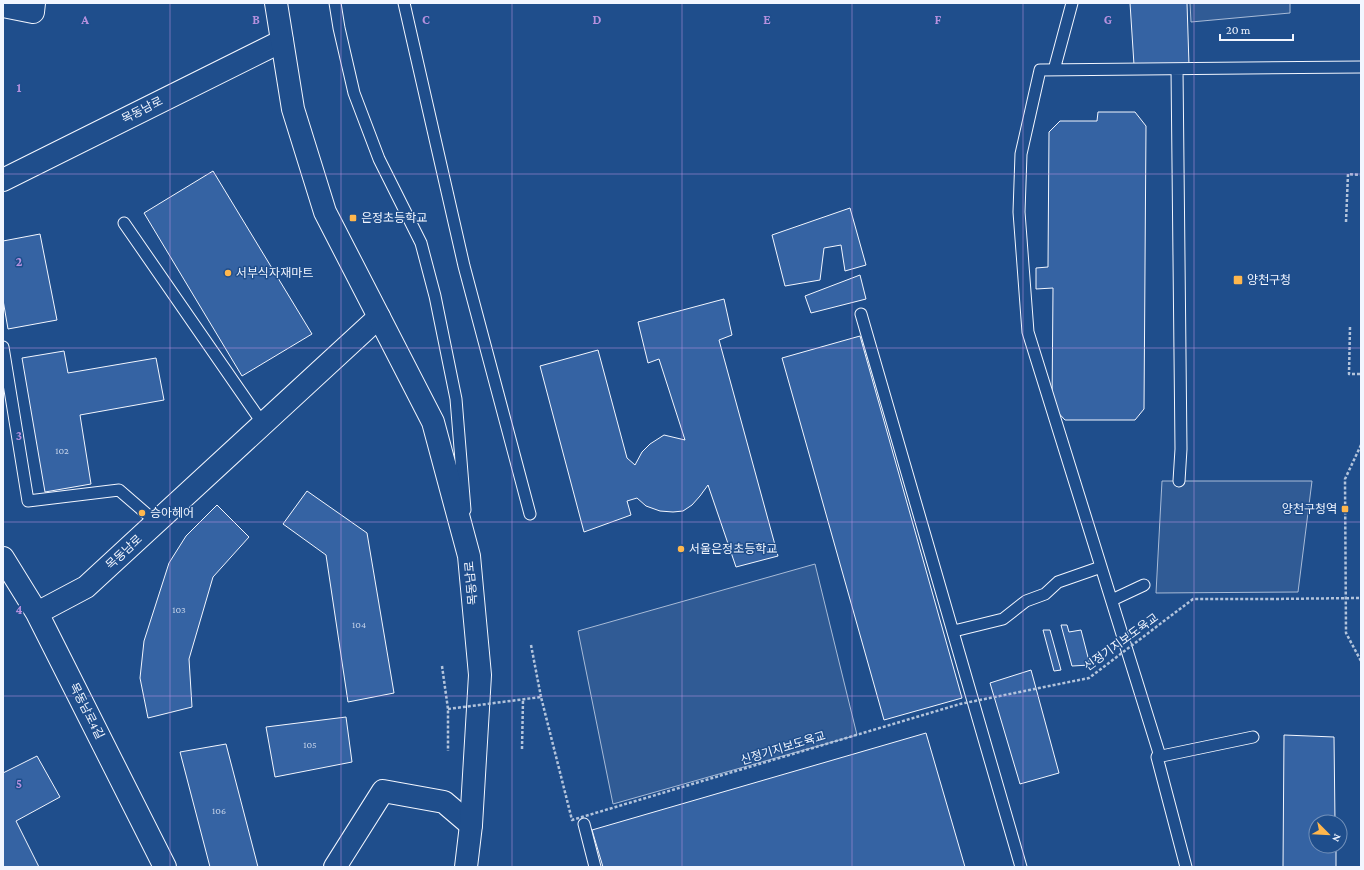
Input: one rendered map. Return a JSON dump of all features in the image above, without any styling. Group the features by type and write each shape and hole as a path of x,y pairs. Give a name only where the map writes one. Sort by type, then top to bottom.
{"street":[{"path":"3,6 32,12 34,3"},
{"name":"목동남로","path":"276,3 293,109 325,212 433,422 469,556 480,675 471,824 466,867"},
{"name":"목동남로","path":"3,180 282,41"},
{"name":"목동남로","path":"38,613 86,587 379,317"},
{"name":"목동남로4길","path":"3,558 38,613 165,867"},
{"path":"335,867 383,791 444,802 471,824"}],"lane":[{"path":"335,3 339,28 354,93 379,159 421,243 435,296 456,399 469,556"},
{"path":"404,3 464,266 530,514"},
{"path":"1054,70 1072,3"},
{"path":"1186,867 1158,758 1159,753 1028,332 1019,212 1021,154 1040,70 1361,67"},
{"path":"1177,69 1181,448 1180,481"},
{"path":"124,223 263,424"},
{"path":"861,314 954,631 1021,867"},
{"path":"3,347 28,501 118,490 156,522"},
{"path":"954,631 1003,619 1026,601 1045,594 1058,582 1101,567"},
{"path":"1112,600 1144,585"},
{"path":"1158,758 1253,737"},
{"path":"584,824 594,867"}],"path":[{"path":"1346,222 1348,174 1361,175"},
{"path":"1350,327 1349,374 1361,374"},
{"path":"1361,445 1345,480 1346,633 1361,661"},
{"name":"신정기지보도육교","path":"541,697 572,820 960,704 1089,678 1193,599 1361,598"},
{"path":"448,709 541,697 531,645"},
{"path":"442,666 448,709 448,751"},
{"path":"522,749 523,699"}],"shaded area":[{"path":"1190,3 1290,3 1290,13 1191,22"},
{"path":"1162,481 1312,481 1298,592 1156,593"},
{"path":"815,564 857,735 613,804 578,631"}],"building":[{"path":"1130,3 1187,3 1189,65 1134,65"},
{"path":"1098,112 1135,112 1146,126 1144,409 1135,420 1065,420 1052,406 1053,288 1036,289 1036,268 1048,267 1049,132 1060,121 1097,121"},
{"name":"서부식자재마트","path":"213,171 312,334 242,376 144,213"},
{"path":"850,208 866,265 845,271 841,245 824,248 820,280 785,286 772,235"},
{"path":"40,234 57,320 8,329 3,300 3,241"},
{"path":"860,275 866,299 811,313 805,296"},
{"path":"724,299 732,335 719,340 778,556 736,567 708,485 692,505 683,511 660,511 646,506 637,498 627,501 631,515 584,532 540,366 598,350 627,458 635,465 642,452 650,444 664,435 685,440 659,359 648,363 638,322"},
{"path":"860,336 962,698 884,720 782,358"},
{"path":"64,351 68,373 156,358 164,400 80,415 91,484 45,492 22,358"},
{"path":"307,491 367,533 394,693 348,702 326,555 283,524"},
{"path":"217,505 249,537 213,577 189,659 192,707 148,718 140,678 144,641 169,563 186,536"},
{"path":"1061,625 1067,625 1069,632 1081,630 1090,665 1072,666"},
{"path":"1043,630 1050,630 1061,670 1054,671"},
{"path":"1031,670 1059,773 1020,784 990,683"},
{"path":"346,717 352,762 275,777 266,727"},
{"path":"926,733 965,867 603,867 592,830"},
{"path":"1284,735 1334,737 1335,814 1308,814 1308,854 1336,854 1336,867 1283,867"},
{"path":"226,744 258,867 210,867 180,752"},
{"path":"37,756 60,797 16,821 39,867 3,867 3,773"}],"place":[{"name":"은정초등학교","path":"353,218"},
{"name":"서부식자재마트","path":"228,273"},
{"name":"양천구청","path":"1238,280"},
{"name":"양천구청역","path":"1345,509"},
{"name":"승아헤어","path":"142,513"},
{"name":"서울은정초등학교","path":"681,549"}]}
